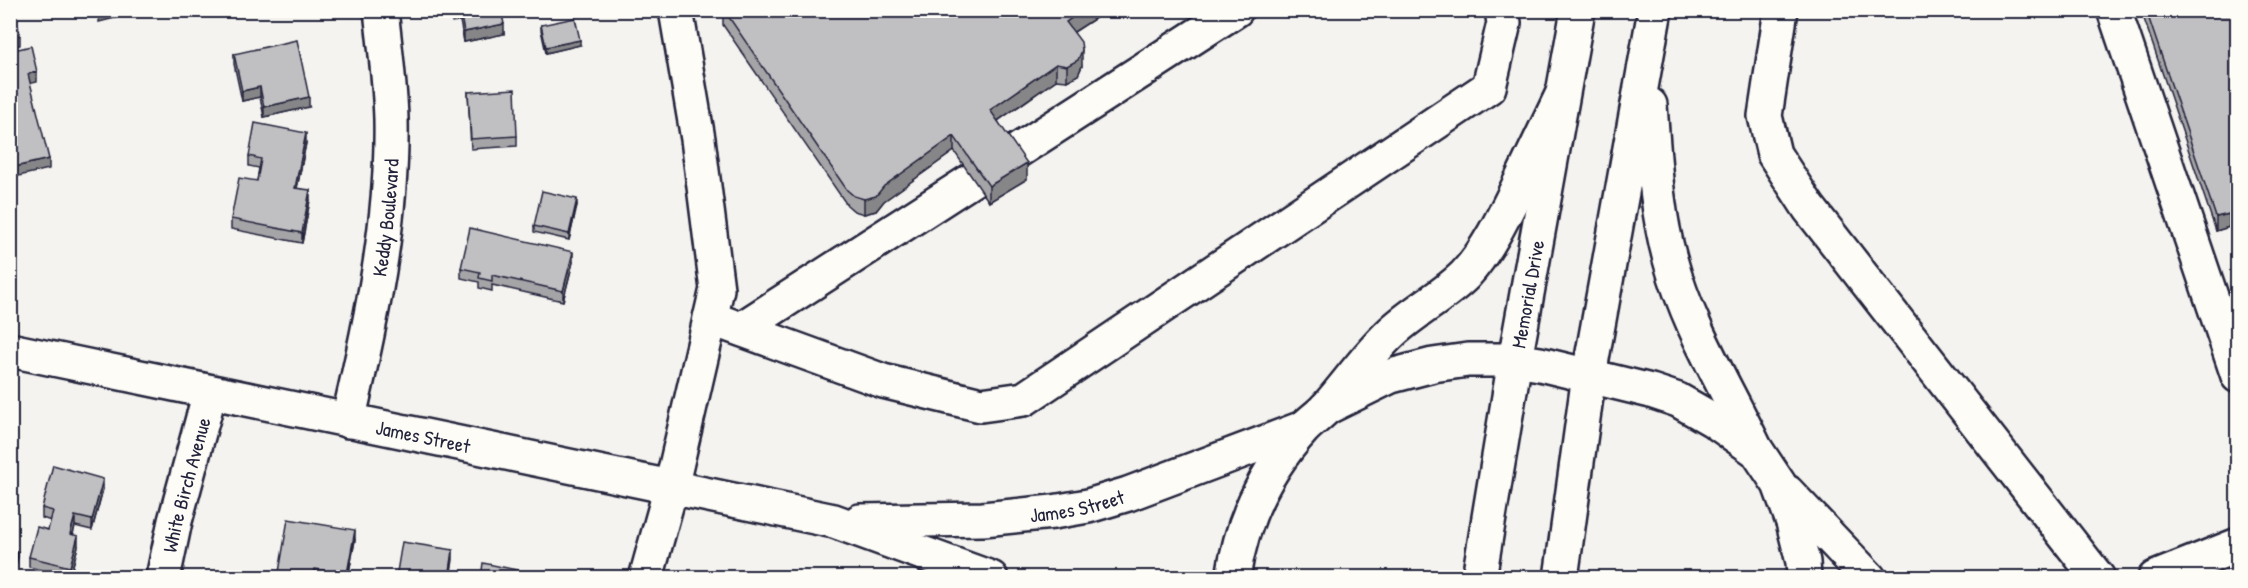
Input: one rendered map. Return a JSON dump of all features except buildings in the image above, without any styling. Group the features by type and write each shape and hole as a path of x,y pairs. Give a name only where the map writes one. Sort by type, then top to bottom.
{"main road":[{"name":"Keddy Boulevard","path":"348,421 373,300 387,200 391,120 381,10"},
{"path":"646,578 671,488 717,289 698,139 676,10"},
{"path":"741,329 1236,10"},
{"path":"710,318 883,381 981,405 1024,399 1489,87 1504,23 1502,10"},
{"name":"Memorial Drive","path":"1479,578 1515,360 1578,10"},
{"path":"1561,578 1590,375 1655,10"},
{"path":"1781,10 1765,116 1774,154 1809,208 2098,578"},
{"path":"2114,10 2238,376"},
{"path":"1647,61 1656,173 1669,258 1679,290 1706,353 1729,392 1757,451 1779,484 1869,578"},
{"path":"1233,578 1236,555 1253,505 1283,453 1316,418 1371,352 1465,274 1486,246 1504,215 1562,95"},
{"name":"James Street","path":"10,351 834,521 992,578"},
{"name":"James Street","path":"834,521 983,519 1088,506 1128,494 1316,418 1391,376 1433,365 1468,360 1515,360 1540,364 1651,391 1678,400 1713,420 1757,451"},
{"name":"White Birch Avenue","path":"163,578 175,521 210,392"},
{"path":"1779,484 1793,522 1804,578"},
{"path":"2155,578 2238,545"}]}
